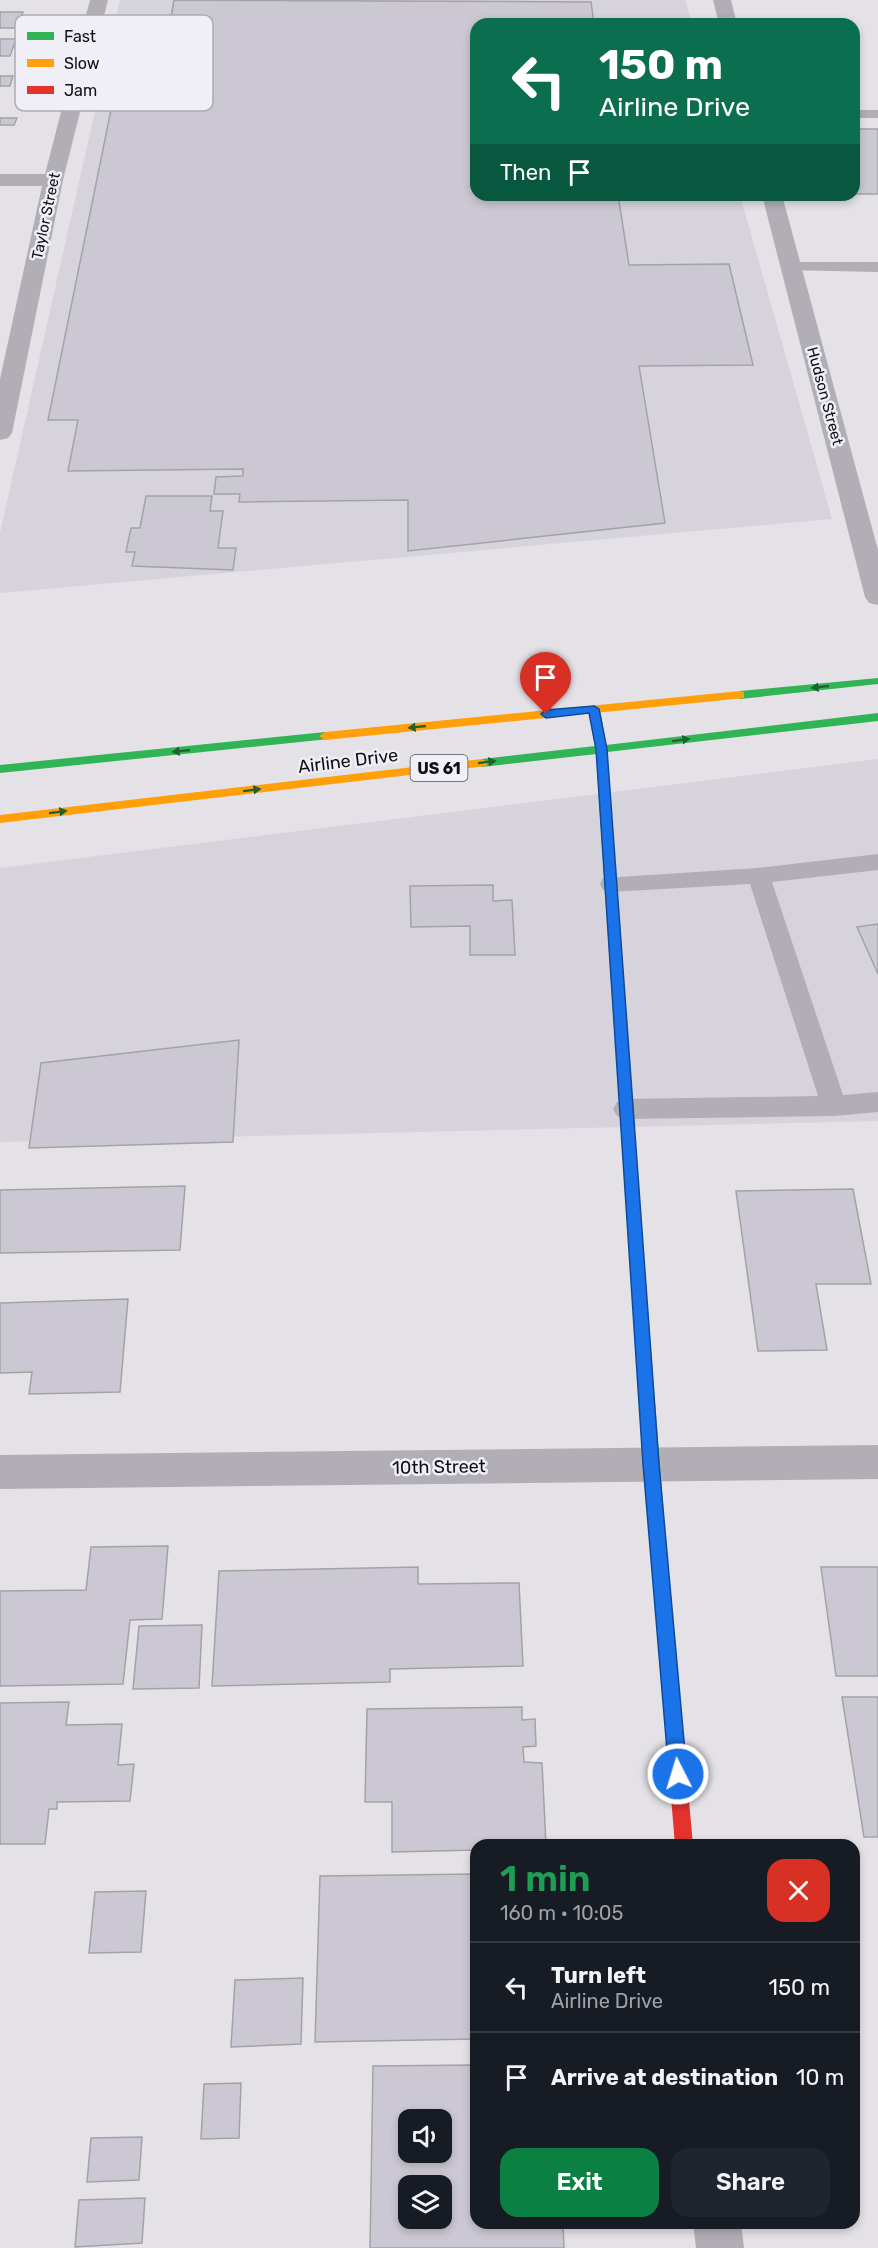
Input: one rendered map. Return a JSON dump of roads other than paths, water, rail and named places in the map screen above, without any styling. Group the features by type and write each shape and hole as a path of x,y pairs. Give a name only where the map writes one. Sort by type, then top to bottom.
{"main road":[{"name":"Airline Drive","path":"0,769 878,681"},
{"path":"594,709 601,749 651,1464 683,1839"},
{"name":"Airline Drive","path":"0,819 878,717"}],"street":[{"name":"Taylor Street","path":"95,15 99,0"},
{"path":"722,0 726,18"},
{"name":"Taylor Street","path":"0,433 53,180 71,111"},
{"path":"0,180 53,180"},
{"name":"Hudson Street","path":"774,201 878,597"},
{"name":"10th Street","path":"0,1472 878,1462"},
{"path":"718,2229 720,2248"}],"lane":[{"path":"860,114 878,114"},
{"path":"791,267 878,267"},
{"path":"611,884 758,876 878,862"},
{"path":"758,876 796,985 834,1106"},
{"path":"626,1109 834,1106 878,1102"}]}
